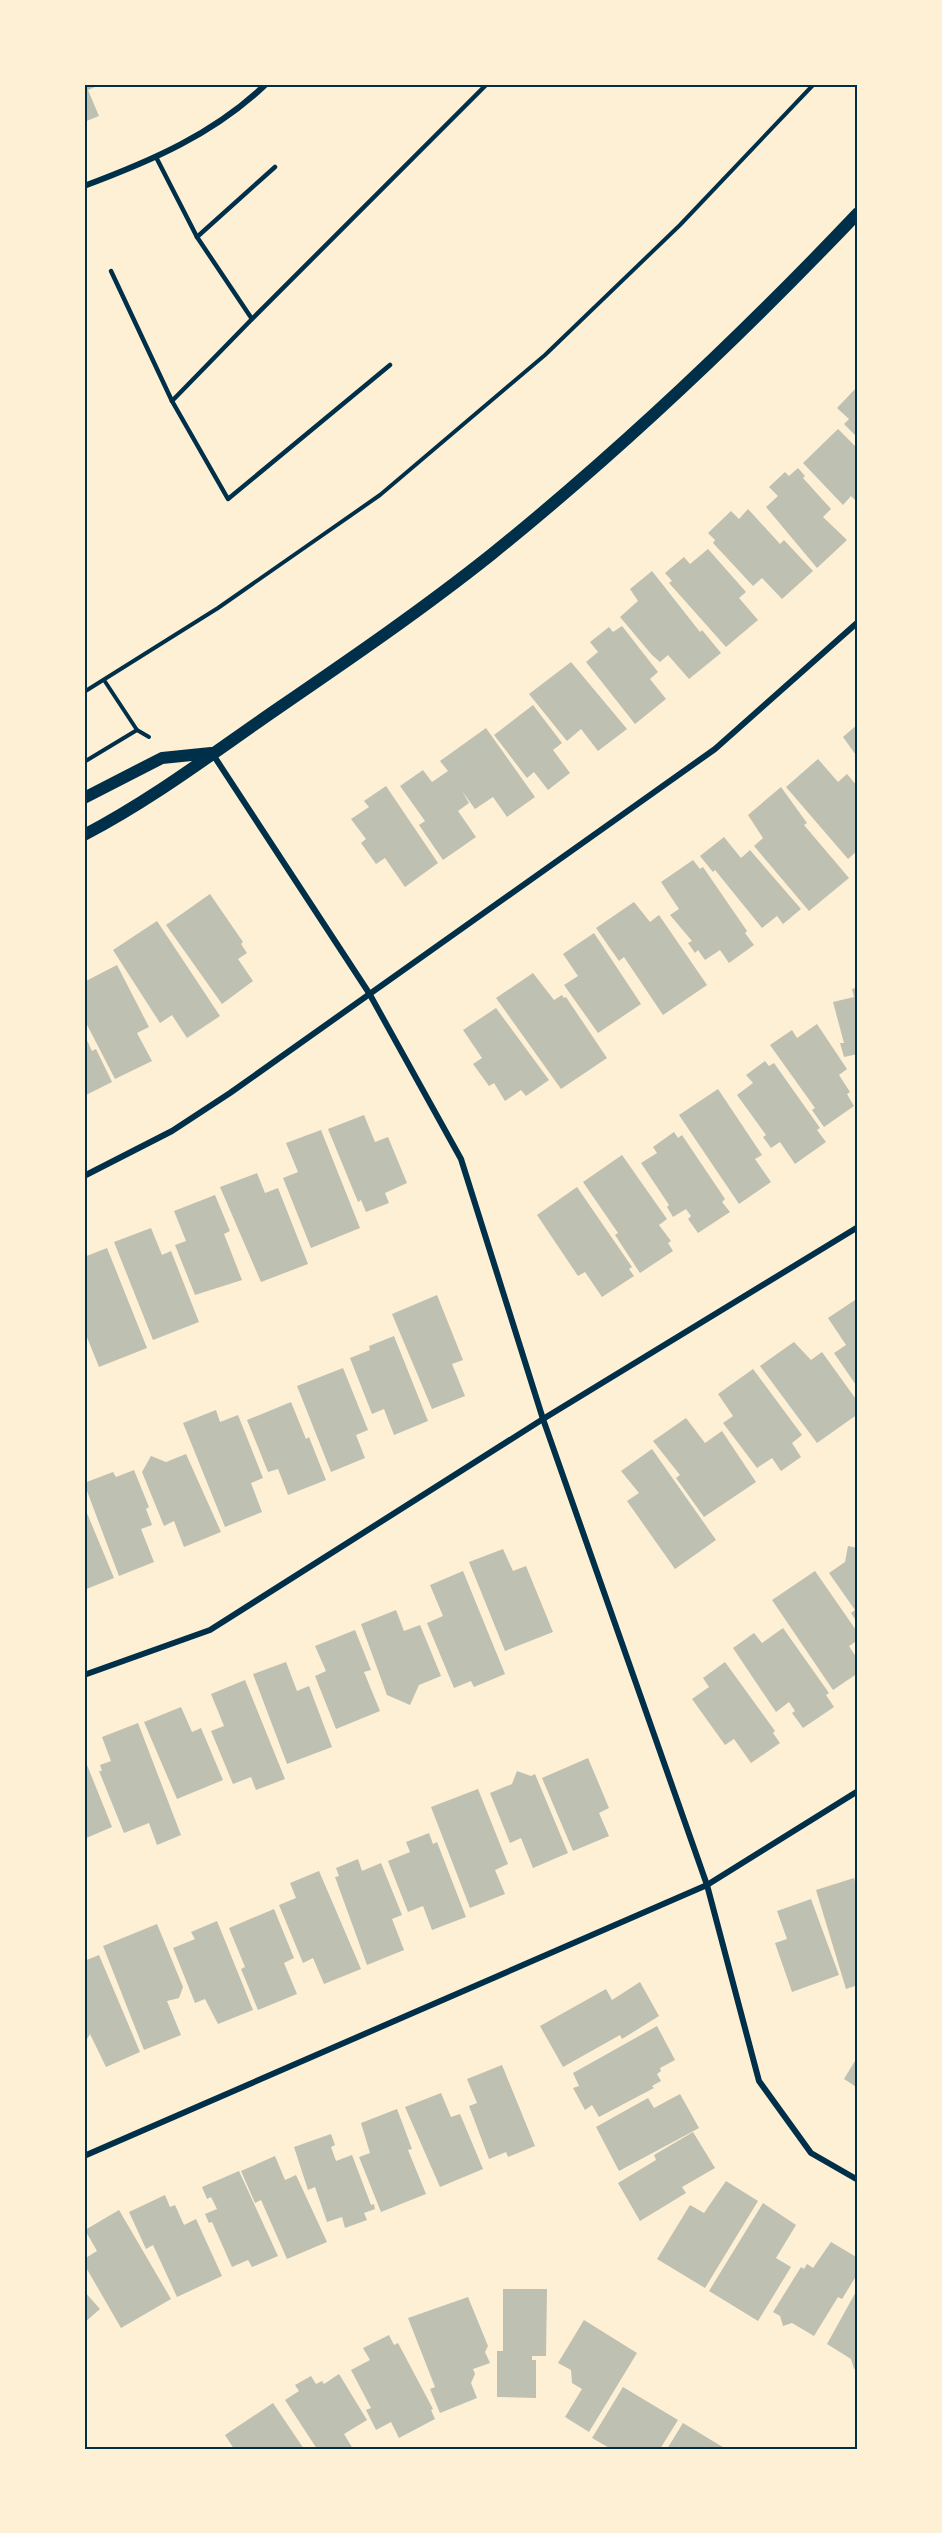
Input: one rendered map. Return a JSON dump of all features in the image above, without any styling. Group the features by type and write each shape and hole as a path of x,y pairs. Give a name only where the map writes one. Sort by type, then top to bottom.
{"main road":[{"path":"84,835 133,809 416,612 528,524 630,438 704,369 858,213"},
{"path":"84,798 162,758 212,753"}],"street":[{"path":"84,186 157,159 244,105 266,84"},
{"path":"84,1176 172,1131 230,1093 715,749 858,622"},
{"path":"212,753 369,993 461,1160 543,1419 707,1886 759,2081 811,2153 858,2180"},
{"path":"84,1675 210,1630 543,1419 858,1227"},
{"path":"84,2156 707,1886 858,1791"}],"lane":[{"path":"172,401 487,84"},
{"path":"157,159 197,237 252,319"},
{"path":"197,237 275,167"},
{"path":"111,271 172,401 228,499 390,365"}],"path":[{"path":"84,692 218,608 380,495 545,355 680,225 814,84"},
{"path":"104,680 137,730 149,737"},
{"path":"84,762 137,730"}],"building":[{"path":"84,84 102,84 88,90 99,116 84,122"},
{"path":"857,387 858,438 844,424 849,419 837,408"},
{"path":"838,429 858,449 858,503 851,496 843,505 803,463"},
{"path":"798,468 805,476 803,478 831,509 823,517 847,540 817,568 766,507 778,496 769,487 785,472 789,476"},
{"path":"748,509 780,544 784,540 813,571 782,599 762,578 753,586 713,543 715,540 708,533 731,511 739,519"},
{"path":"708,549 746,592 739,598 758,620 726,647 669,583 672,581 665,573 684,557 690,564"},
{"path":"652,571 700,632 702,630 721,653 689,679 668,655 660,662 652,655 620,617 638,601 630,589"},
{"path":"622,626 658,672 650,679 666,699 635,724 586,662 598,652 590,642 609,627 613,632"},
{"path":"571,662 627,729 598,751 581,729 567,741 529,694"},
{"path":"533,705 562,743 553,750 570,773 548,790 534,772 527,778 494,735"},
{"path":"858,724 858,758 843,737"},
{"path":"486,728 535,797 507,817 493,797 475,809 462,791 469,803 458,811 476,837 443,860 419,825 425,821 400,786 423,770 432,782 448,771 440,761"},
{"path":"818,759 838,782 847,774 858,787 858,850 848,859 786,787"},
{"path":"386,786 438,863 405,887 385,858 376,864 361,843 366,839 351,819 369,807 364,801"},
{"path":"781,787 807,823 804,825 849,878 809,911 754,846 763,838 748,815"},
{"path":"724,837 741,858 750,850 801,909 783,924 777,916 762,928 715,870 713,872 700,856"},
{"path":"693,860 700,869 703,867 747,931 745,933 754,945 729,963 720,950 705,960 698,950 695,953 688,943 692,941 670,915 679,909 661,882"},
{"path":"210,894 243,942 241,944 247,953 238,959 253,981 222,1004 166,925"},
{"path":"634,902 650,922 659,915 707,985 663,1015 624,957 619,961 596,928"},
{"path":"157,921 220,1016 187,1038 172,1015 160,1023 113,950"},
{"path":"594,933 641,1004 598,1033 564,985 578,976 563,954"},
{"path":"117,965 149,1027 137,1033 152,1061 115,1079 84,1019 84,982"},
{"path":"533,973 554,1000 562,995 566,997 607,1058 561,1089 496,998"},
{"path":"858,987 858,1054 844,1057 840,1043 844,1043 833,1002 854,997 852,989"},
{"path":"496,1008 549,1080 526,1096 521,1090 505,1101 494,1083 489,1086 473,1064 482,1058 463,1030"},
{"path":"817,1024 847,1069 839,1075 850,1092 847,1094 854,1106 824,1127 812,1110 815,1108 770,1045 792,1030 797,1038"},
{"path":"84,1034 92,1051 96,1049 112,1082 84,1096"},
{"path":"765,1061 769,1066 774,1063 820,1128 817,1130 826,1142 795,1164 780,1142 771,1148 763,1137 766,1135 737,1095 753,1083 746,1075"},
{"path":"718,1089 762,1155 755,1159 771,1182 739,1204 679,1115"},
{"path":"364,1115 375,1142 388,1137 407,1183 385,1193 389,1203 366,1212 361,1200 358,1202 328,1129"},
{"path":"321,1130 360,1228 311,1248 283,1178 298,1172 286,1143"},
{"path":"674,1132 678,1138 682,1135 725,1199 722,1202 730,1212 698,1233 688,1219 691,1216 686,1209 673,1217 667,1207 669,1205 641,1163 657,1153 653,1147"},
{"path":"622,1155 667,1219 659,1225 671,1241 668,1243 673,1251 640,1273 615,1235 618,1233 583,1182"},
{"path":"257,1173 265,1193 278,1188 308,1264 261,1282 220,1187"},
{"path":"577,1187 632,1267 629,1269 634,1276 602,1297 585,1272 578,1276 537,1215"},
{"path":"215,1195 230,1231 224,1234 242,1280 195,1295 175,1245 186,1241 174,1211"},
{"path":"151,1228 162,1255 171,1251 199,1322 153,1340 114,1242"},
{"path":"107,1248 147,1348 99,1367 84,1330 84,1257"},
{"path":"437,1295 463,1360 452,1364 465,1396 432,1409 392,1314"},
{"path":"858,1298 858,1388 834,1353 846,1345 828,1318"},
{"path":"394,1336 428,1421 394,1435 384,1409 372,1414 350,1358 370,1350 369,1346"},
{"path":"794,1342 811,1360 822,1352 858,1402 858,1414 817,1443 760,1366"},
{"path":"343,1368 368,1430 356,1435 365,1458 331,1472 297,1386"},
{"path":"753,1369 802,1435 792,1443 801,1457 781,1471 772,1458 757,1468 723,1423 733,1416 718,1394"},
{"path":"291,1402 306,1439 309,1437 326,1480 288,1495 278,1469 268,1472 247,1420"},
{"path":"216,1410 220,1422 238,1415 263,1478 251,1483 262,1512 225,1527 183,1423"},
{"path":"686,1418 705,1443 722,1431 756,1482 704,1517 676,1478 680,1475 653,1441"},
{"path":"652,1449 716,1540 675,1569 627,1501 639,1493 621,1471"},
{"path":"186,1454 221,1532 184,1547 174,1521 164,1526 142,1472 151,1456 166,1462"},
{"path":"134,1470 149,1507 146,1509 152,1525 141,1529 154,1562 119,1576 84,1483 113,1472 116,1477"},
{"path":"84,1506 114,1578 84,1590"},
{"path":"848,1546 858,1548 858,1624 851,1613 855,1610 829,1573 845,1562"},
{"path":"503,1549 513,1571 526,1566 553,1632 505,1651 469,1562"},
{"path":"463,1571 505,1674 474,1687 471,1681 454,1688 427,1623 443,1616 430,1585"},
{"path":"815,1571 858,1633 858,1640 849,1646 858,1660 858,1673 833,1690 772,1600"},
{"path":"396,1610 404,1631 420,1625 441,1676 419,1685 410,1705 387,1695 361,1624"},
{"path":"783,1628 829,1693 826,1695 834,1707 803,1728 792,1713 795,1711 789,1702 776,1712 733,1648 754,1633 762,1643"},
{"path":"355,1630 371,1670 364,1672 380,1711 336,1729 315,1676 326,1671 315,1646"},
{"path":"286,1662 297,1691 309,1686 332,1747 287,1764 253,1674"},
{"path":"725,1662 775,1731 773,1733 780,1743 751,1763 734,1739 725,1745 692,1699 709,1687 703,1678"},
{"path":"245,1680 285,1779 256,1790 251,1777 233,1784 211,1731 224,1726 211,1694"},
{"path":"181,1707 192,1732 201,1728 223,1780 177,1799 144,1722"},
{"path":"138,1723 181,1835 157,1845 149,1823 124,1833 99,1771 102,1771 100,1765 111,1761 102,1737"},
{"path":"588,1758 609,1808 599,1813 609,1836 573,1851 542,1778"},
{"path":"87,1765 112,1827 84,1839 84,1766"},
{"path":"517,1771 531,1776 535,1774 568,1853 533,1868 521,1838 510,1843 490,1793 512,1784"},
{"path":"478,1789 508,1864 495,1870 505,1894 470,1908 431,1807"},
{"path":"429,1833 433,1844 437,1842 466,1917 432,1930 423,1906 408,1912 388,1861 410,1852 406,1842"},
{"path":"358,1859 362,1871 381,1863 402,1915 392,1919 404,1950 367,1965 335,1877 339,1876 336,1868"},
{"path":"319,1871 361,1969 324,1984 313,1958 303,1963 279,1905 296,1898 290,1883"},
{"path":"854,1878 858,1892 858,1985 846,1989 816,1890"},
{"path":"811,1899 839,1975 792,1992 775,1943 787,1939 777,1911"},
{"path":"274,1909 294,1958 284,1963 297,1994 258,2010 241,1969 245,1967 229,1928"},
{"path":"217,1921 253,2010 218,2024 205,1999 195,2003 173,1948 195,1939 191,1932"},
{"path":"157,1924 183,1987 179,1998 167,2001 181,2035 144,2050 103,1946"},
{"path":"99,1955 140,2052 106,2067 90,2034 84,2044 84,1961"},
{"path":"640,1982 659,2016 622,2039 620,2035 563,2067 540,2026 606,1989 612,2000"},
{"path":"657,2026 675,2060 660,2068 661,2071 657,2074 661,2081 652,2086 654,2088 599,2117 592,2105 585,2110 573,2088 579,2086 573,2073"},
{"path":"858,2056 858,2088 844,2079"},
{"path":"502,2065 535,2146 508,2157 506,2152 489,2159 469,2106 477,2103 467,2079"},
{"path":"441,2093 451,2117 460,2114 483,2169 440,2187 405,2107"},
{"path":"680,2094 699,2128 619,2171 596,2127 648,2098 654,2108"},
{"path":"397,2109 412,2149 408,2150 426,2194 381,2212 359,2157 370,2153 361,2123"},
{"path":"693,2132 715,2168 682,2187 686,2193 640,2221 618,2183 656,2160 654,2155"},
{"path":"331,2134 335,2145 331,2147 336,2161 352,2155 371,2205 374,2204 375,2209 364,2213 367,2220 345,2228 342,2217 327,2222 315,2187 308,2190 294,2147"},
{"path":"275,2156 285,2180 296,2175 327,2242 287,2259 261,2200 255,2203 241,2171"},
{"path":"239,2171 278,2256 252,2267 248,2260 232,2267 212,2222 209,2223 205,2214 217,2209 211,2197 207,2199 202,2187"},
{"path":"726,2181 758,2201 705,2288 657,2259 690,2205 704,2213"},
{"path":"165,2195 170,2207 175,2205 184,2225 196,2219 222,2276 177,2297 153,2245 146,2249 129,2212"},
{"path":"763,2203 796,2225 776,2258 791,2267 758,2321 709,2291"},
{"path":"119,2210 171,2299 121,2328 84,2264 84,2259 97,2251 85,2230"},
{"path":"831,2242 858,2258 858,2273 842,2299 838,2297 814,2336 792,2323 783,2326 780,2316 773,2312 801,2267 804,2269 807,2264 813,2268"},
{"path":"858,2288 858,2368 854,2369 851,2359 827,2344"},
{"path":"503,2289 547,2289 546,2356 532,2356 532,2360 536,2360 536,2398 497,2397 497,2351 503,2351"},
{"path":"84,2291 100,2309 84,2323"},
{"path":"468,2297 488,2346 485,2352 490,2363 473,2369 475,2374 471,2383 477,2398 440,2413 430,2389 435,2387 408,2318"},
{"path":"584,2320 637,2353 589,2432 565,2417 582,2389 572,2383 571,2370 558,2363"},
{"path":"389,2335 394,2345 398,2343 433,2409 431,2410 435,2419 399,2438 391,2422 376,2430 366,2410 371,2408 351,2370 370,2360 363,2348"},
{"path":"339,2374 367,2420 344,2434 353,2449 317,2449 285,2400 299,2391 295,2385 311,2376 316,2384 322,2381 324,2384"},
{"path":"623,2387 678,2420 660,2449 611,2449 592,2438"},
{"path":"273,2403 304,2449 234,2449 225,2435"},
{"path":"683,2423 726,2449 667,2449"}]}
